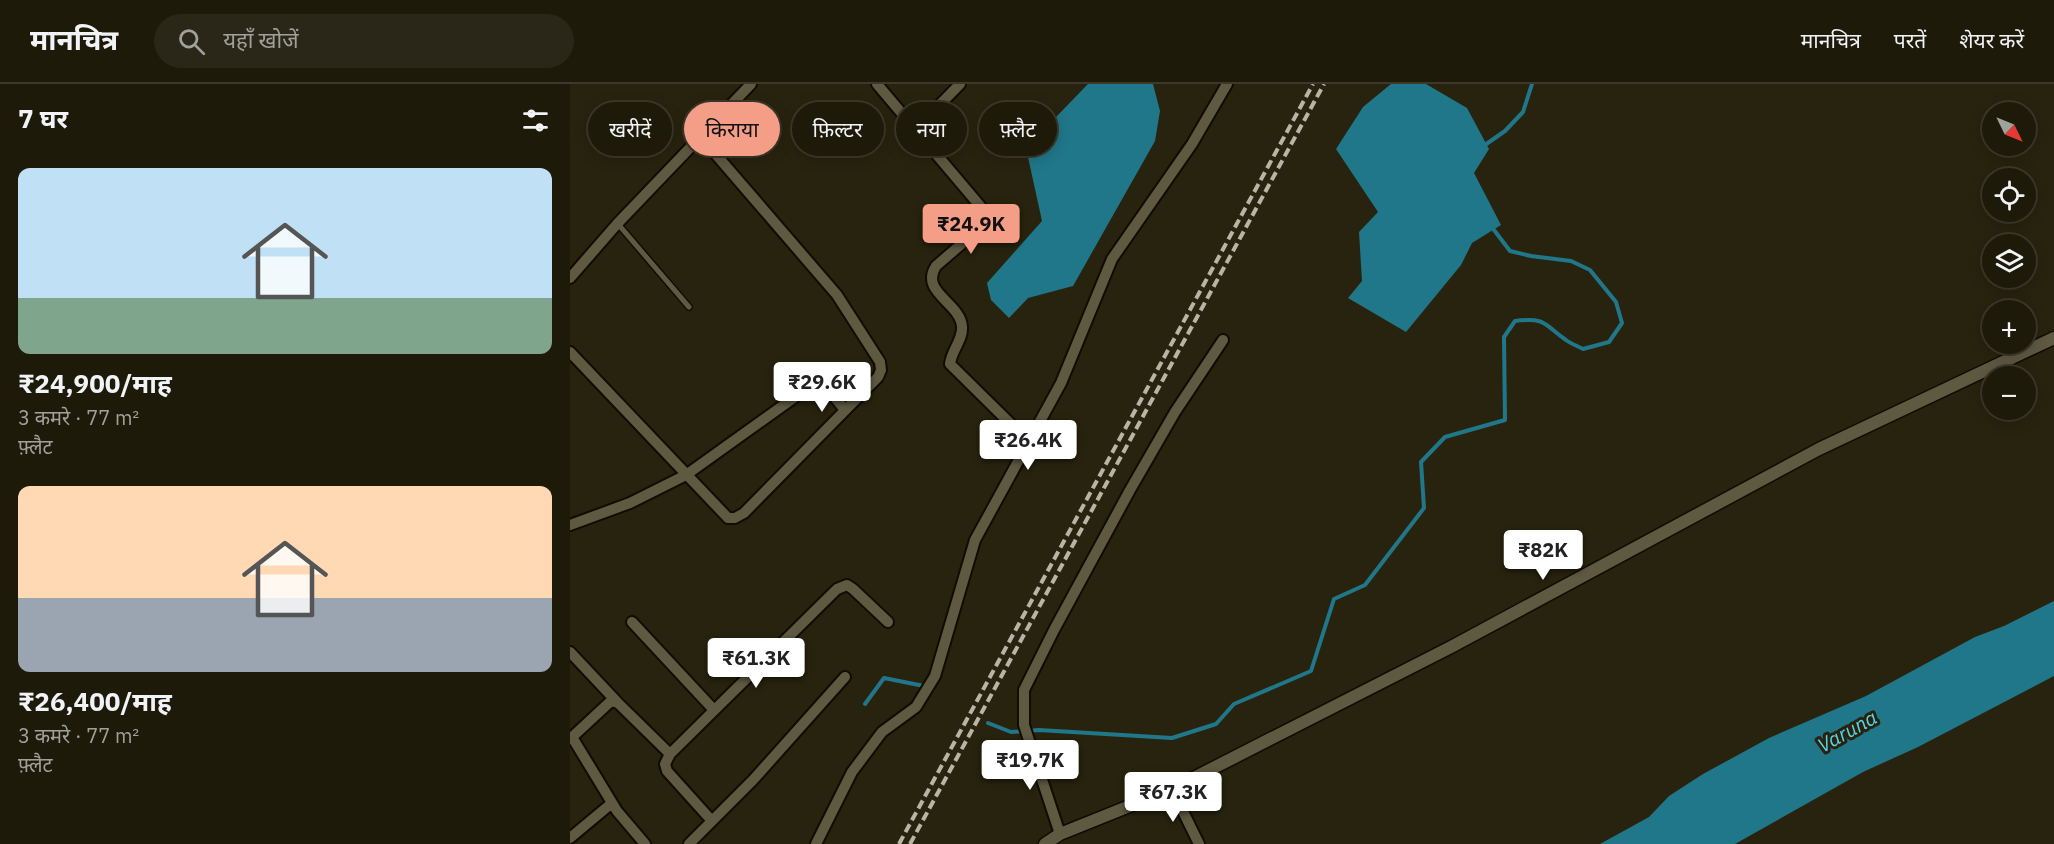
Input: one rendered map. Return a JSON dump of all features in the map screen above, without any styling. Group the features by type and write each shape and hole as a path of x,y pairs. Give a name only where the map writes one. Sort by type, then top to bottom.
{"street":[{"path":"733,102 751,84"},
{"path":"877,84 896,106"},
{"path":"942,102 960,84"},
{"path":"816,844 852,772 882,732 916,707 935,676 975,540 1060,382 1112,259 1192,144 1227,84"},
{"path":"570,278 684,153"},
{"path":"570,352 728,518 735,518 744,513 878,377 881,369 880,362 837,294 717,156"},
{"path":"938,156 986,213 980,228 936,266 932,273 934,287 960,318 962,328 961,336 951,355 950,364 1028,441"},
{"path":"1045,844 1060,834 1172,789 1451,647 1819,449 2054,338"},
{"path":"1060,834 1024,725 1023,690 1175,412 1223,340"},
{"path":"570,525 630,503 686,475 816,382 824,384 845,410"},
{"path":"712,821 668,771 665,764 670,754 837,589 847,585 854,589 888,622"},
{"path":"632,622 714,710"},
{"path":"570,652 670,754"},
{"path":"689,844 753,780 845,677"},
{"path":"618,703 611,702 571,738 612,803 645,844"},
{"path":"1172,789 1199,844"},
{"path":"570,838 612,803"}],"lane":[{"path":"617,224 689,307"}],"water":[{"path":"1088,84 1153,84 1160,111 1155,141 1073,286 1028,298 1009,318 991,300 987,283 1042,221 1028,156 1057,156 1057,116"},
{"path":"1391,84 1426,84 1467,108 1489,149 1474,173 1501,225 1472,243 1461,265 1406,332 1348,298 1362,281 1359,232 1378,212 1336,149 1363,107"},
{"name":"Varuna","path":"2054,601 2054,676 1918,747 1863,772 1735,844 1600,844 1649,817 1669,796 1703,774 1769,738 1866,696 1975,637 2004,626"}],"waterway":[{"path":"1482,147 1505,131 1523,112 1532,84"},
{"path":"988,723 1011,732 1039,730 1172,738 1216,724 1234,704 1311,671 1334,599 1365,585 1424,508 1421,462 1445,437 1505,420 1504,337 1515,321 1533,320 1544,323 1583,349 1609,342 1622,323 1616,302 1590,270 1571,261 1510,251 1491,226"},
{"path":"865,704 884,678 924,686"}],"railway":[{"path":"899,844 1313,84"},
{"path":"910,844 1324,84"}]}
